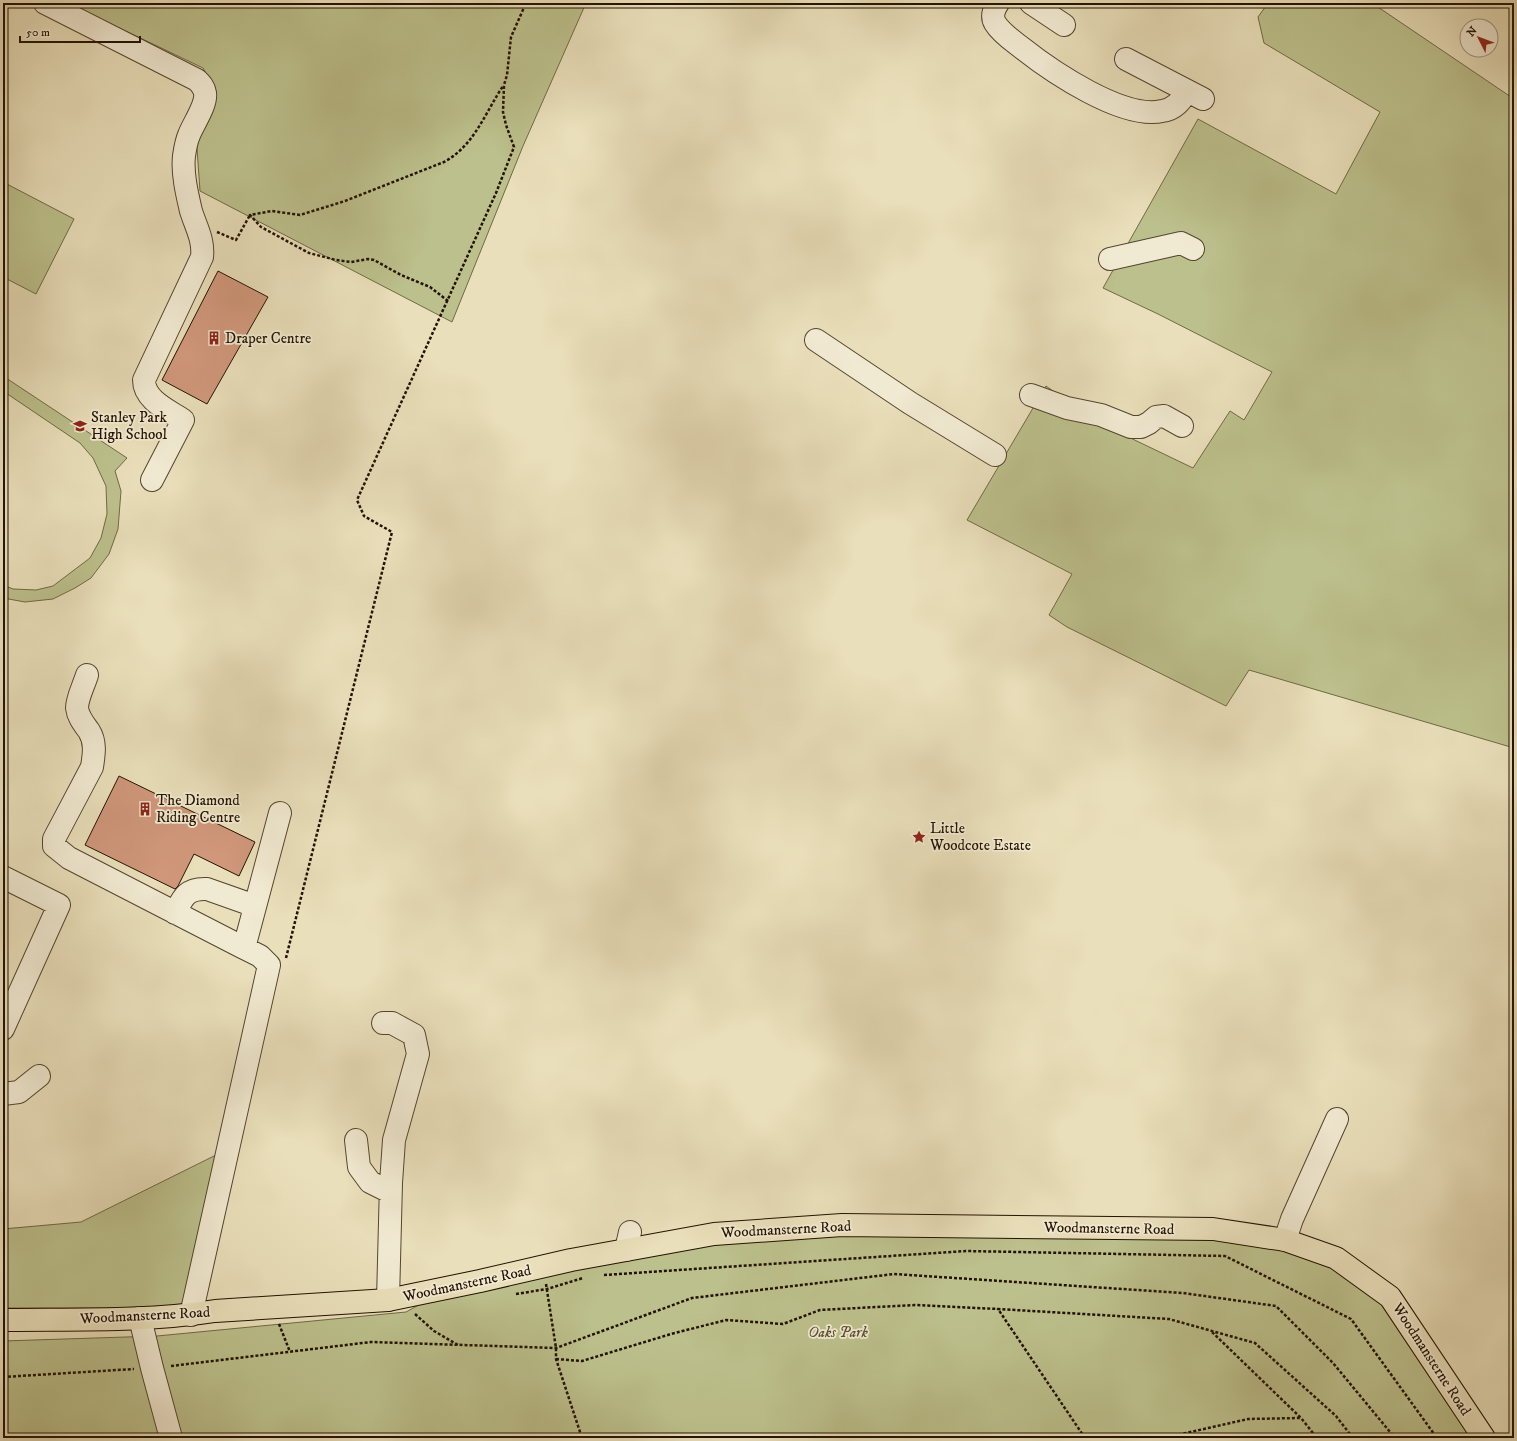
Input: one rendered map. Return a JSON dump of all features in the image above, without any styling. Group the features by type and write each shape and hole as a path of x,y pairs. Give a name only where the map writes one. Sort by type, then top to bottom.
{"main road":[{"name":"Woodmansterne Road","path":"3,1320 140,1318 191,1315 215,1311 388,1300 628,1241 714,1234 842,1225 1213,1229 1285,1240 1336,1258 1390,1297 1484,1438"}],"lane":[{"path":"45,3 198,80 203,86 205,95 204,104 188,136 184,157 184,177 191,210 201,234 203,248 202,258 144,380 146,392 150,398 183,420 152,480"},
{"path":"998,3 993,13 994,21 1012,40 1055,72 1108,100 1146,112 1162,112 1175,107 1195,95 1126,59"},
{"path":"1031,3 1064,26"},
{"path":"1110,259 1181,243 1193,249"},
{"path":"816,340 910,403 995,455"},
{"path":"1031,395 1067,408 1101,415 1130,427 1140,427 1149,423 1156,417 1164,416 1182,426"},
{"path":"87,675 77,708 79,716 92,736 94,756 92,767 54,839 54,846 62,854 69,858 260,956 269,966 191,1315"},
{"path":"244,948 280,813"},
{"path":"3,876 59,905 3,1029"},
{"path":"175,913 185,895 192,890 200,889 207,889 255,906"},
{"path":"383,1023 392,1023 414,1035 418,1054 394,1140 390,1192 388,1300"},
{"path":"3,1094 19,1092 39,1076"},
{"path":"1285,1240 1292,1219 1337,1119"},
{"path":"356,1140 360,1167 370,1182 390,1192"},
{"path":"140,1318 169,1436 171,1438"}],"path":[{"path":"250,215 272,211 300,215 345,201 455,156 471,140 504,85 507,75 511,37 526,3"},
{"path":"269,966 285,963 392,532 364,516 357,500 448,301 496,193 514,147 503,112 504,85"},
{"path":"195,222 236,240 250,215"},
{"path":"250,215 261,227 309,253 351,262 368,259 374,260 401,275 430,287 448,301"},
{"path":"602,1275 966,1251 1225,1256 1351,1319 1437,1438"},
{"path":"3,1377 152,1368 371,1342 556,1348 692,1298 894,1274 1183,1292 1276,1306 1333,1362 1395,1438"},
{"path":"582,1438 556,1359 556,1348 547,1289 587,1277"},
{"path":"556,1359 582,1361 671,1334 726,1320 783,1324 820,1310 915,1305 1169,1319 1255,1343 1336,1416 1353,1438"},
{"path":"998,1309 1085,1438"},
{"path":"410,1310 434,1331 458,1345"},
{"path":"278,1323 290,1352"},
{"path":"1211,1330 1301,1418 1317,1438"},
{"path":"1164,1438 1248,1419 1301,1418"}],"green space":[{"path":"67,3 586,3 523,146 452,322 200,191 196,134 216,92 203,68"},
{"path":"1268,3 1372,3 1514,99 1514,748 1249,670 1226,706 1067,627 1049,615 1072,574 967,520 1046,386 1095,421 1193,468 1230,411 1244,420 1272,372 1103,288 1198,119 1336,194 1380,112 1264,43 1258,17"},
{"path":"3,182 74,219 36,294 3,277"},
{"path":"3,376 127,458 115,471 121,491 118,529 109,554 91,578 53,599 25,602 3,598 3,585 13,589 36,590 53,586 90,558 101,538 107,514 106,486 93,458 80,443 3,391"},
{"path":"216,1155 187,1306 3,1308 3,1229 81,1222"},
{"name":"Oaks Park","path":"714,1234 1285,1240 1390,1297 1492,1438 3,1438 3,1341 157,1336 406,1312 433,1297"}],"building":[{"name":"Draper Centre","path":"218,271 268,297 207,404 162,380"},
{"name":"The Diamond Riding Centre","path":"119,776 255,842 239,876 194,854 178,886 175,889 85,845"}],"place":[{"name":"Draper Centre","path":"214,338"},
{"name":"Stanley Park High School","path":"80,426"},
{"name":"The Diamond Riding Centre","path":"145,809"},
{"name":"Little Woodcote Estate","path":"919,837"}]}
